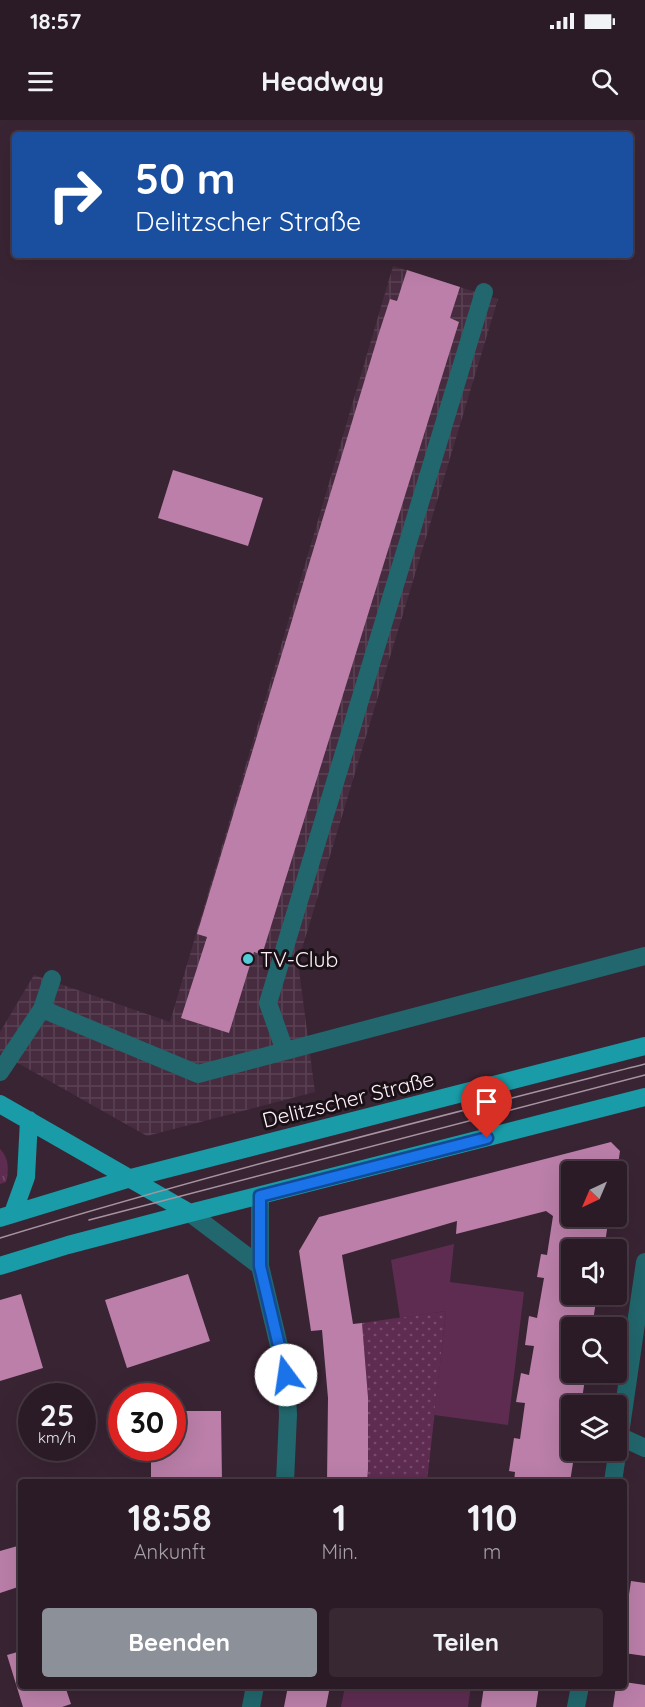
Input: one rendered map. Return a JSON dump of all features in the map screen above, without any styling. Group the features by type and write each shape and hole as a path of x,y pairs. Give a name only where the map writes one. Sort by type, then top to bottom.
{"main road":[{"name":"Delitzscher Straße","path":"7,1215 131,1178 645,1046"},
{"path":"0,1266 68,1245 190,1213 645,1097"},
{"path":"0,1104 190,1213"},
{"path":"7,1215 26,1177 29,1120"}],"street":[{"path":"285,1051 268,1002 484,291"},
{"path":"42,1009 198,1074 645,956"},
{"path":"0,1072 42,1009 52,979"},
{"path":"260,1196 260,1266 286,1375 288,1415 285,1479"},
{"path":"190,1213 260,1266"},
{"path":"627,1395 645,1262"},
{"path":"627,1440 645,1448"},
{"path":"614,1479 617,1461"},
{"path":"251,1707 254,1689"},
{"path":"576,1707 579,1689"}],"shaded area":[{"path":"393,266 498,299 298,962 315,1092 147,1136 0,1053 0,1032 34,975 170,1022"}],"green space":[{"path":"0,1149 7,1160 8,1168 6,1182 0,1184"},
{"path":"454,1244 450,1282 524,1292 508,1425 434,1415 446,1311 400,1318 391,1260"},
{"path":"446,1311 427,1479 367,1479 368,1397 362,1323"},
{"path":"344,1689 471,1689 468,1707 341,1707"}],"building":[{"path":"407,270 460,287 450,318 459,322 262,955 254,952 229,1033 181,1018 207,937 197,934 378,336 390,299 397,301"},
{"path":"173,470 263,498 248,546 158,518"},
{"path":"611,1142 620,1151 619,1161 561,1161 561,1227 607,1227 606,1239 561,1239 561,1305 595,1305 594,1317 561,1317 561,1383 584,1383 583,1395 561,1395 561,1461 573,1461 570,1479 514,1479 515,1472 509,1471 514,1438 520,1439 525,1403 516,1402 521,1373 529,1375 534,1346 525,1345 529,1316 537,1318 544,1278 537,1277 541,1254 547,1255 553,1216 546,1211 456,1234 457,1221 342,1255 353,1324 362,1323 368,1397 367,1479 327,1479 328,1398 322,1330 311,1331 299,1251 319,1217"},
{"path":"188,1274 210,1341 127,1368 105,1300"},
{"path":"21,1294 43,1368 0,1381 0,1300"},
{"path":"186,1411 221,1411 222,1479 151,1479 151,1461 186,1461"},
{"path":"18,1546 18,1587 0,1593 0,1551"},
{"path":"631,1581 645,1583 645,1656 627,1653 627,1608"},
{"path":"18,1652 18,1689 66,1689 71,1704 62,1707 23,1707 7,1655"},
{"path":"627,1682 645,1685 645,1707 613,1707 616,1689 627,1689"},
{"path":"287,1689 329,1689 326,1707 284,1707"},
{"path":"484,1689 539,1689 536,1707 481,1707"}],"tram line":[{"path":"0,1238 241,1169 645,1064"},
{"path":"89,1220 645,1075"}],"place":[{"name":"TV-Club","path":"248,959"}],"route":[{"path":"286,1375 260,1266 260,1196 487,1138"}]}
